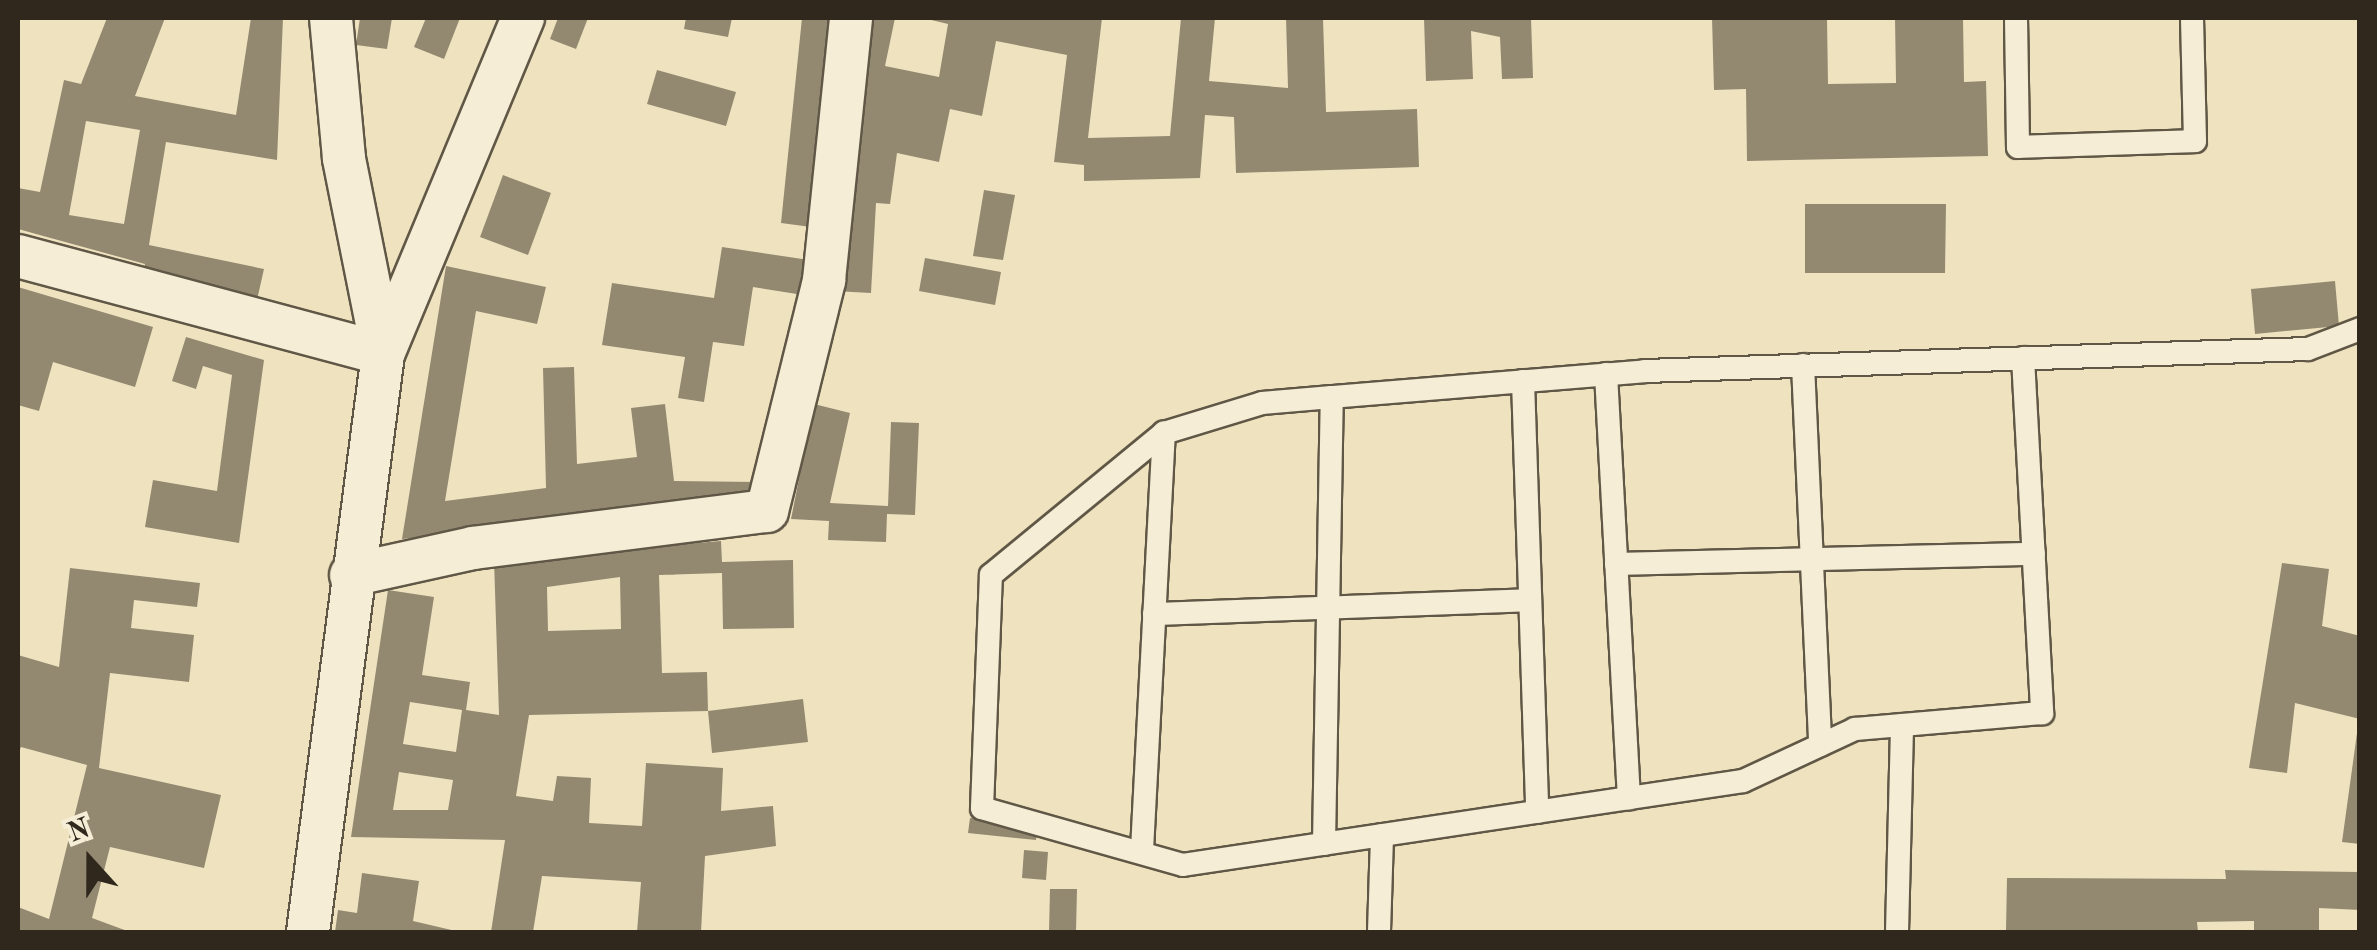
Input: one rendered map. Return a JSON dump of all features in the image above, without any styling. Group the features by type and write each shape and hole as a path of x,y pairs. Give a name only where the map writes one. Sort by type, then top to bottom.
{"street":[{"path":"331,18 344,158 383,354"},
{"path":"308,932 350,575 383,354 523,18"},
{"path":"350,575 473,548 767,511 824,280 850,18"},
{"path":"18,256 383,354"}],"lane":[{"path":"2016,18 2018,147 2196,141 2192,18"},
{"path":"2022,358 2042,713 1855,729 1743,782 1183,865 1142,850 982,808 991,575 1164,433 1262,404 1332,397 1606,374 2022,358 2308,349 2360,329"},
{"path":"1802,366 1820,745"},
{"path":"1606,374 1629,798"},
{"path":"1523,381 1538,812"},
{"path":"1324,844 1332,397"},
{"path":"1142,850 1164,433"},
{"path":"1616,564 2034,554"},
{"path":"1154,614 1328,614 1530,600"},
{"path":"1897,932 1902,725"},
{"path":"1380,932 1382,835"}],"building":[{"path":"107,18 165,18 135,96 236,115 251,18 283,18 277,160 166,142 149,245 264,269 257,300 142,276 145,264 18,229 18,188 40,192 64,80 81,84","holes":["86,121 140,130 124,224 69,215"]},
{"path":"360,18 392,18 387,49 356,45"},
{"path":"426,18 460,18 444,59 414,47"},
{"path":"558,18 588,18 576,49 550,39"},
{"path":"686,18 732,18 728,37 684,29"},
{"path":"802,18 836,18 811,227 781,223"},
{"path":"868,18 895,18 885,66 939,77 948,24 923,18 1102,18 1088,138 1170,136 1181,18 1215,18 1209,81 1288,88 1286,18 1323,18 1326,112 1417,109 1419,167 1236,173 1234,117 1205,115 1200,178 1084,181 1084,165 1054,162 1067,55 996,41 982,116 950,109 939,162 897,153 890,204 876,203 871,293 834,291"},
{"path":"1424,18 1531,18 1533,78 1502,79 1500,37 1471,31 1473,79 1426,81"},
{"path":"1712,18 1827,18 1828,84 1896,83 1895,18 1963,18 1964,82 1986,81 1988,156 1747,161 1746,89 1714,90"},
{"path":"657,70 736,92 726,126 647,104"},
{"path":"503,175 551,193 528,255 480,237"},
{"path":"984,190 1015,195 1003,260 973,256"},
{"path":"1805,204 1946,204 1945,273 1805,273"},
{"path":"722,247 809,260 803,295 753,287 744,346 713,342 704,402 678,398 685,357 602,345 612,283 714,298"},
{"path":"925,258 1001,272 995,305 919,291"},
{"path":"446,266 546,287 537,324 476,311 445,501 546,488 543,368 574,367 577,464 637,457 631,408 665,404 674,481 757,482 749,505 402,539"},
{"path":"2335,281 2339,326 2255,334 2251,289"},
{"path":"18,287 153,327 135,387 53,362 39,411 18,405"},
{"path":"186,337 264,360 239,543 145,527 153,480 217,491 232,375 203,366 196,389 172,381"},
{"path":"814,404 850,413 830,503 888,506 891,422 919,423 915,515 887,514 886,542 828,540 829,521 791,519"},
{"path":"721,541 722,562 793,560 794,628 723,629 722,573 659,575 662,673 707,672 708,711 529,715 516,796 553,801 557,776 591,778 589,823 642,826 646,763 723,768 721,811 773,806 776,846 705,856 701,932 637,932 641,882 542,876 533,932 491,932 505,840 351,837 388,590 434,597 422,675 470,682 466,710 499,715 494,560","holes":["620,577 621,629 548,631 547,587","410,702 462,710 456,752 403,744","399,772 453,780 448,810 393,810"]},
{"path":"2282,563 2329,569 2322,626 2360,636 2360,719 2295,703 2287,773 2249,768"},
{"path":"70,568 200,583 197,607 134,600 131,628 194,635 189,682 110,673 99,768 221,795 204,868 110,847 92,918 130,932 18,932 18,907 49,919 87,765 21,747 18,754 18,655 59,667"},
{"path":"803,699 808,742 712,753 708,711"},
{"path":"2360,733 2360,844 2342,842"},
{"path":"970,818 1038,825 1036,840 968,833"},
{"path":"1024,850 1048,852 1046,880 1022,878"},
{"path":"2225,870 2360,872 2360,910 2319,908 2319,932 2254,932 2254,921 2197,922 2198,932 2006,930 2007,878 2226,879"},
{"path":"362,873 419,881 413,921 460,932 335,932 338,910 357,913"},
{"path":"1050,889 1077,889 1076,932 1049,932"}]}
